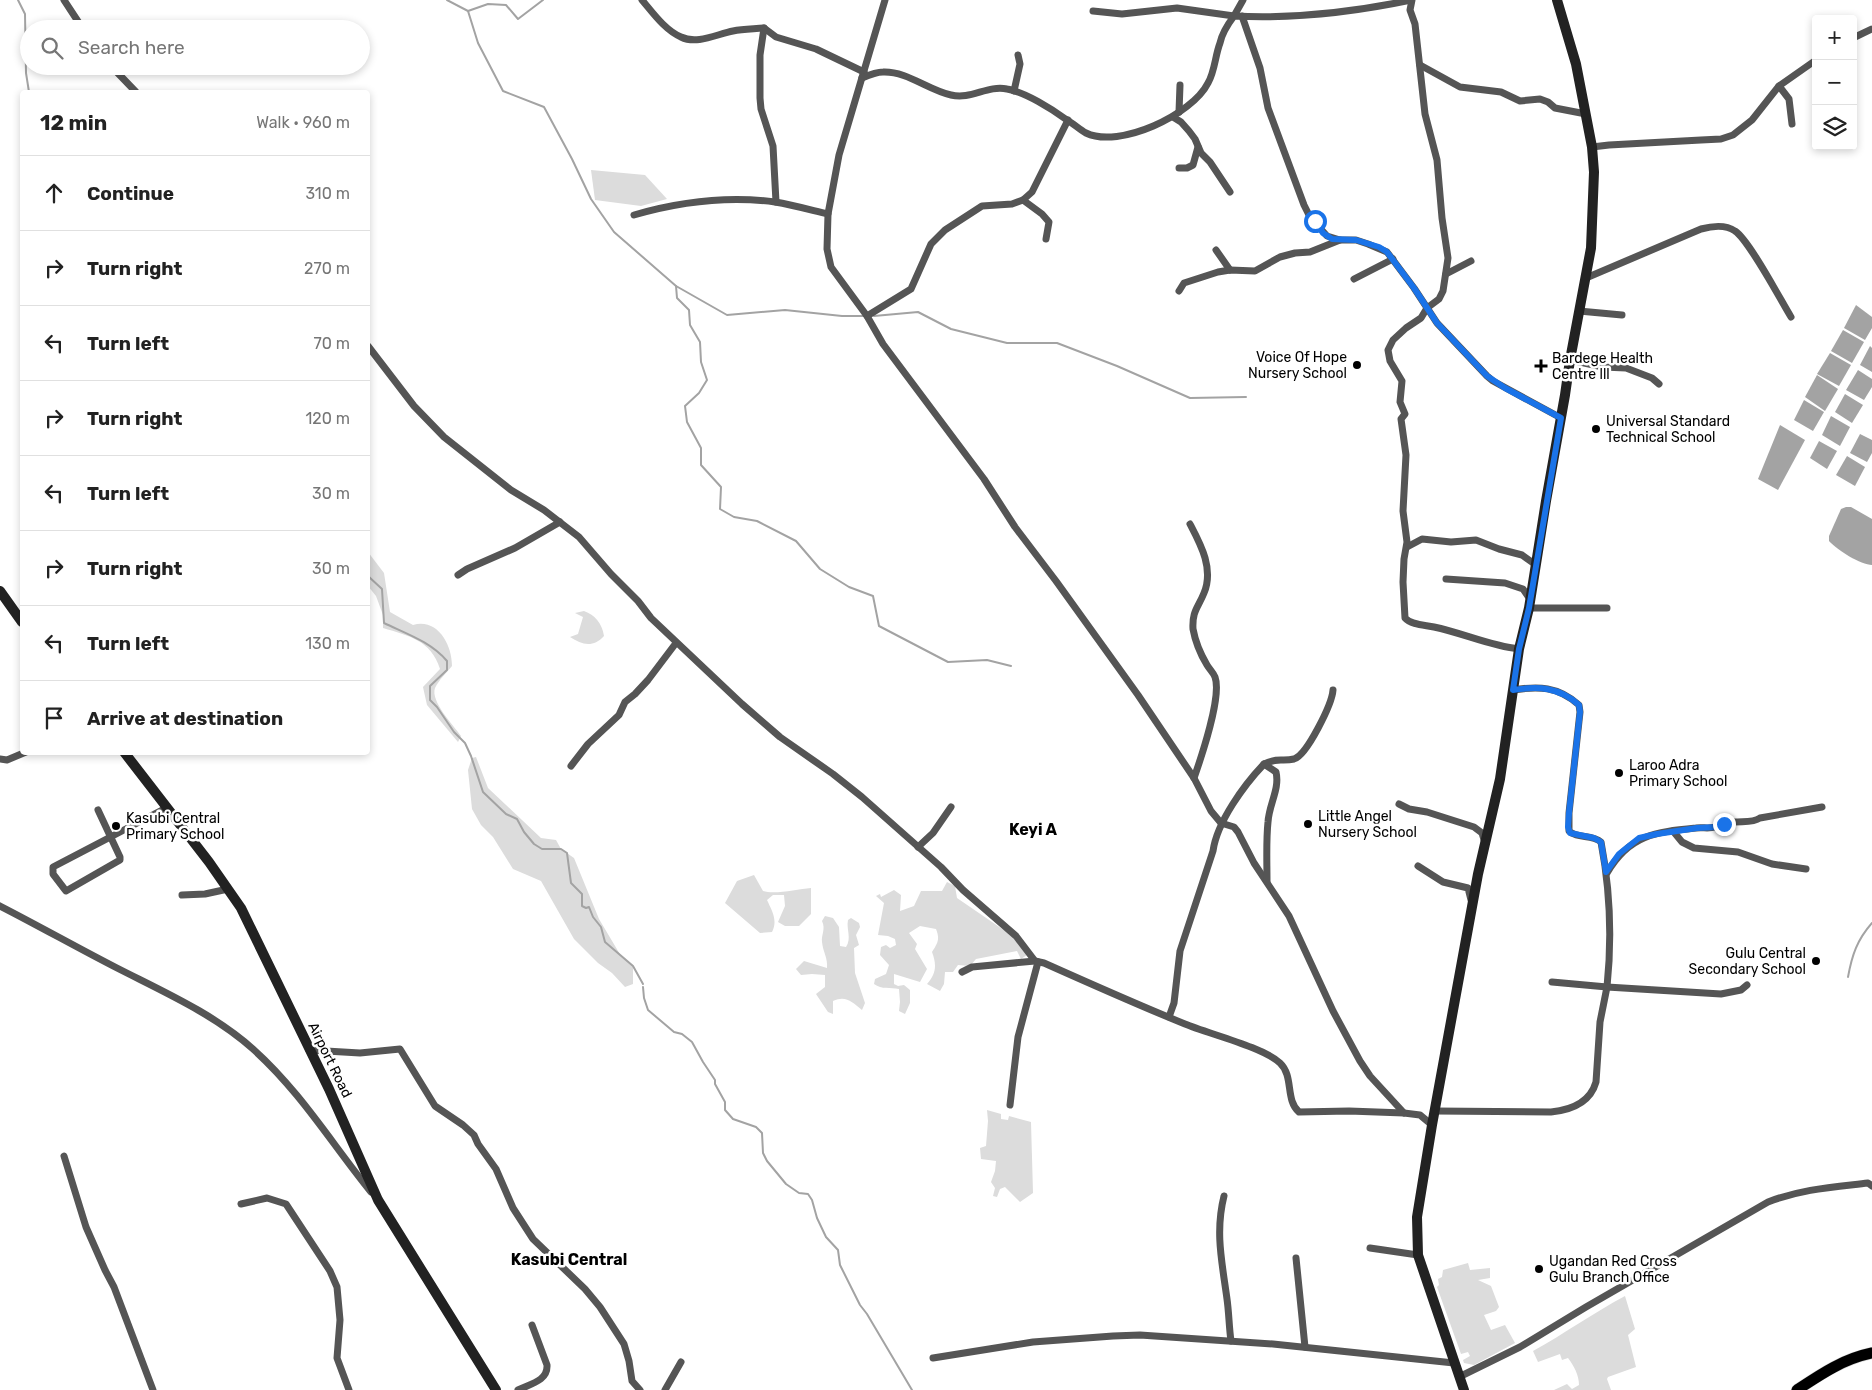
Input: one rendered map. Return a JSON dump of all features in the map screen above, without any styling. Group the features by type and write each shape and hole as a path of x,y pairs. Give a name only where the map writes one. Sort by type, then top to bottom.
{"main road":[{"path":"1797,1390 1830,1368 1855,1357 1872,1353"}],"street":[{"path":"64,0 77,20"},
{"path":"642,0 659,20 681,38 690,40 764,28 776,37 816,48 862,75 890,72 951,95 965,97 998,88 1014,91 1045,106 1086,133 1103,138 1158,126 1176,115 1197,96 1209,82 1220,42 1242,3"},
{"path":"885,0 838,156 828,214 827,249 830,266 867,316 883,344 972,462 1015,527 1133,688 1194,778 1211,811 1221,823 1234,827 1238,832 1254,863 1289,916 1333,1011 1360,1061 1370,1076 1404,1113"},
{"path":"1093,11 1122,14 1177,8 1244,16 1322,13 1411,0 1410,10 1415,24 1425,114 1437,160 1447,250 1446,274 1443,291 1439,299 1427,308 1423,317 1401,332 1390,344 1388,350 1390,361 1402,381 1400,402 1406,414 1401,419 1406,455 1403,511 1407,547 1404,559 1404,614 1406,620 1450,630 1503,647 1519,649"},
{"path":"1464,1390 1418,1255 1417,1217 1478,874 1500,778 1519,649 1529,604 1591,248 1594,172 1592,147 1576,64 1558,0"},
{"path":"1242,3 1244,16 1260,68 1268,108 1310,217 1323,233 1332,239 1356,240 1379,247 1393,259 1437,323 1487,376 1499,385 1561,418"},
{"path":"1393,4 1410,10"},
{"path":"764,28 760,55 760,98 761,109 773,146 776,202"},
{"path":"1857,36 1872,28"},
{"path":"1014,91 1020,64 1018,55"},
{"path":"1592,147 1708,140 1733,135 1752,120 1779,86 1812,63"},
{"path":"1420,65 1460,88 1501,92 1520,101 1540,99 1548,102 1555,108 1586,114"},
{"path":"120,75 134,90"},
{"path":"1180,85 1176,115 1189,131 1201,154 1210,162 1230,192"},
{"path":"1779,86 1789,99 1792,124"},
{"path":"867,316 911,289 931,244 945,230 982,206 1012,204 1023,200 1032,192 1068,120"},
{"path":"1179,168 1185,169 1193,165 1198,146"},
{"path":"634,216 682,204 751,200 776,202 828,214"},
{"path":"1023,200 1042,214 1049,222 1046,240"},
{"path":"1586,278 1700,229 1711,226 1729,228 1736,231 1746,243 1791,317"},
{"path":"1179,291 1184,283 1230,270 1255,271 1280,257 1310,252 1340,240"},
{"path":"1216,250 1230,270"},
{"path":"1354,279 1393,259"},
{"path":"1446,274 1471,260"},
{"path":"1579,311 1622,314"},
{"path":"370,349 414,406 444,437 510,490 544,510 579,537 611,574 638,601 651,618 676,643 761,722 862,797 941,867 963,890 1016,936 1036,962"},
{"path":"1570,360 1603,368 1626,368 1652,378 1660,384"},
{"path":"458,575 516,548 560,522"},
{"path":"1190,524 1201,544 1208,573 1204,593 1194,613 1194,632 1205,663 1213,672 1216,681 1212,717 1194,778"},
{"path":"1407,547 1422,539 1451,542 1476,540 1499,550 1522,555 1536,565"},
{"path":"1446,579 1490,581 1523,589 1529,604"},
{"path":"0,591 20,619"},
{"path":"1529,604 1607,608"},
{"path":"571,766 588,744 619,715 625,702 648,680 676,643"},
{"path":"1436,1111 1564,1111 1583,1102 1593,1091 1596,1082 1600,1022 1607,987 1610,938 1606,872 1601,842 1594,838 1572,834 1569,831 1569,813 1580,709 1579,705 1561,693 1550,689 1534,687 1513,690"},
{"path":"1169,1017 1174,1003 1180,950 1221,823 1264,764 1274,759 1288,760 1299,756 1326,714 1334,690"},
{"path":"0,759 8,760 20,755"},
{"name":"Airport Road","path":"126,755 210,862 252,927 329,1089 378,1200 496,1390"},
{"path":"1264,764 1276,772 1277,781 1268,819 1266,842 1267,881"},
{"path":"1399,804 1409,809 1427,812 1474,827 1482,833 1486,843"},
{"path":"918,847 933,833 951,807"},
{"path":"1606,872 1619,854 1639,838 1673,831 1717,827 1743,821 1754,822 1760,818 1822,807"},
{"path":"98,810 110,837 120,860 66,891 53,874 53,867 110,837 166,808"},
{"path":"1673,831 1682,842 1694,848 1738,852 1772,864 1806,869"},
{"path":"1418,866 1443,882 1468,888 1473,905"},
{"path":"182,895 205,894 228,889"},
{"path":"0,906 175,997 234,1033 254,1049 300,1097 347,1162 378,1200"},
{"path":"1010,1105 1018,1037 1036,962"},
{"path":"962,972 972,967 1036,962 1044,964 1097,988 1275,1059 1285,1068 1294,1106 1299,1112 1404,1113 1420,1115 1432,1125"},
{"path":"1552,982 1721,994 1741,990 1747,985"},
{"path":"309,1050 360,1053 400,1048 435,1106 474,1135 478,1144 496,1169 513,1208 533,1239 585,1289 600,1307 624,1344 632,1381 640,1390"},
{"path":"64,1156 86,1227 114,1287 153,1390"},
{"path":"1459,1376 1520,1347 1768,1202 1800,1192 1871,1184"},
{"path":"1224,1196 1221,1209 1219,1241 1228,1302 1231,1341"},
{"path":"240,1204 267,1198 286,1204 330,1272 337,1286 338,1294 340,1320 337,1358 349,1390"},
{"path":"1370,1248 1418,1255"},
{"path":"1296,1258 1305,1347"},
{"path":"518,1390 544,1377 547,1371 547,1365 532,1326"},
{"path":"933,1358 1033,1342 1113,1336 1160,1336 1305,1347 1454,1364"},
{"path":"665,1390 681,1362"}],"shaded area":[{"path":"591,170 645,175 667,199 641,206 595,200"},
{"path":"1856,305 1872,317 1872,328 1865,340 1844,328"},
{"path":"1843,330 1864,342 1852,363 1831,351"},
{"path":"1870,346 1872,348 1872,372 1860,365"},
{"path":"1830,353 1851,365 1839,386 1817,374"},
{"path":"1858,370 1872,379 1872,387 1864,400 1846,390"},
{"path":"1817,375 1838,389 1825,411 1805,397"},
{"path":"1845,394 1863,405 1852,423 1835,412"},
{"path":"1804,400 1824,412 1813,431 1794,420"},
{"path":"1831,416 1850,427 1840,446 1822,435"},
{"path":"1780,425 1805,440 1778,490 1758,479"},
{"path":"1860,434 1872,440 1872,453 1867,462 1850,453"},
{"path":"1819,441 1837,451 1827,469 1810,458"},
{"path":"1847,456 1865,467 1855,486 1836,475"},
{"path":"1851,507 1872,519 1872,565 1862,563 1849,556 1829,541 1829,536 1841,509"},
{"path":"370,555 384,573 390,612 413,625 429,625 442,635 446,642 452,666 435,688 434,693 439,706 461,736 458,742 427,705 423,687 440,669 436,659 425,645 410,637 383,628 383,615 376,596 370,588"},
{"path":"584,611 597,620 603,631 604,636 592,644 579,642 570,637 578,634 583,617 575,613"},
{"path":"476,757 488,788 541,838 556,840 561,849 574,858 599,919 621,956 633,966 633,984 625,987 574,939 541,881 513,869 493,837 481,825 472,809 468,770 472,758"},
{"path":"754,875 763,891 780,892 811,888 811,914 799,926 785,926 778,922 785,906 784,895 773,895 767,900 774,916 774,928 772,932 760,933 725,903 737,881"},
{"path":"947,882 955,886 957,898 1011,935 1027,955 1021,959 1017,951 976,959 970,966 958,965 953,972 945,972 944,984 940,991 927,984 935,969 932,952 938,941 937,932 936,929 920,926 909,933 917,944 915,949 927,969 920,982 894,974 894,984 898,986 904,985 910,990 910,1003 905,1014 899,1011 899,989 883,988 874,984 875,979 886,974 889,965 880,955 881,947 886,945 890,948 896,945 895,939 878,935 884,903 876,896 880,894 881,897 894,890 901,895 900,911 914,906 921,891 942,891"},
{"path":"825,916 833,918 839,927 840,946 846,947 848,944 848,920 851,918 859,923 860,927 856,935 859,945 854,948 855,973 865,1003 862,1010 849,1000 838,999 833,1001 833,1014 828,1012 816,994 825,987 825,975 801,975 796,969 804,961 827,968 822,939 824,927 822,921"},
{"path":"987,1110 1001,1114 1001,1119 1008,1120 1009,1116 1031,1122 1033,1193 1020,1202 1005,1187 1000,1189 997,1197 993,1196 995,1188 991,1182 996,1161 981,1159 980,1148 986,1146"},
{"path":"1468,1263 1470,1270 1490,1268 1490,1278 1478,1280 1491,1286 1499,1307 1496,1311 1484,1315 1491,1330 1505,1325 1515,1343 1474,1365 1464,1363 1463,1360 1470,1356 1468,1352 1461,1354 1437,1287 1439,1285 1438,1279 1442,1277 1443,1270"},
{"path":"1625,1296 1635,1329 1628,1335 1636,1367 1608,1377 1611,1390 1554,1390 1567,1384 1572,1389 1579,1385 1574,1367 1568,1358 1562,1360 1560,1354 1538,1362 1533,1351"}],"waterway":[{"path":"18,0 25,14 25,20"},
{"path":"447,0 468,11 478,43 503,91 544,107 591,199 614,232 676,286 727,315 785,310 842,316 864,316"},
{"path":"468,11 488,4 506,5 518,19 543,0"},
{"path":"26,75 29,90"},
{"path":"676,286 677,298 689,310 690,325 700,342 701,362 707,380 699,393 685,406 687,422 701,448 701,465 721,487 720,509 734,517 757,521 796,541 820,569 849,587 873,596 879,626 948,662 987,660 1011,666"},
{"path":"874,316 918,312 951,329 1007,343 1057,343 1117,366 1190,398 1246,397"},
{"path":"370,578 382,589 384,623 426,644 441,654 447,661 447,670 430,686 430,700 454,732 465,743 483,792 506,814 517,819 524,832 534,844 542,849 561,849 567,853 571,883 582,894 582,906 589,907 593,917 601,927 605,942 633,966 643,984"},
{"path":"1848,977 1856,948 1872,923"},
{"path":"643,987 648,1010 674,1032 682,1034 692,1042 715,1080 715,1084 725,1102 725,1110 733,1119 756,1127 762,1133 763,1153 767,1161 786,1184 799,1193 808,1194 826,1237 838,1250 840,1265 860,1305 912,1390"}],"place":[{"name":"Voice Of Hope Nursery School","path":"1357,365"},
{"name":"Bardege Health Centre lll","path":"1541,366"},
{"name":"Universal Standard Technical School","path":"1596,429"},
{"name":"Laroo Adra Primary School","path":"1619,773"},
{"name":"Little Angel Nursery School","path":"1308,824"},
{"name":"Kasubi Central Primary School","path":"116,826"},
{"name":"Gulu Central Secondary School","path":"1816,961"},
{"name":"Ugandan Red Cross Gulu Branch Office","path":"1539,1269"}],"district":[{"name":"Keyi A","path":"1033,829"},
{"name":"Kasubi Central","path":"569,1259"}],"route":[{"path":"1315,221 1319,229 1332,239 1356,240 1379,247 1387,252 1437,323 1487,376 1505,388 1561,418 1529,608 1519,649 1513,690 1534,687 1550,689 1561,693 1579,705 1580,712 1568,827 1570,833 1599,839 1606,872 1619,854 1639,838 1697,828 1717,827 1724,824"}]}
